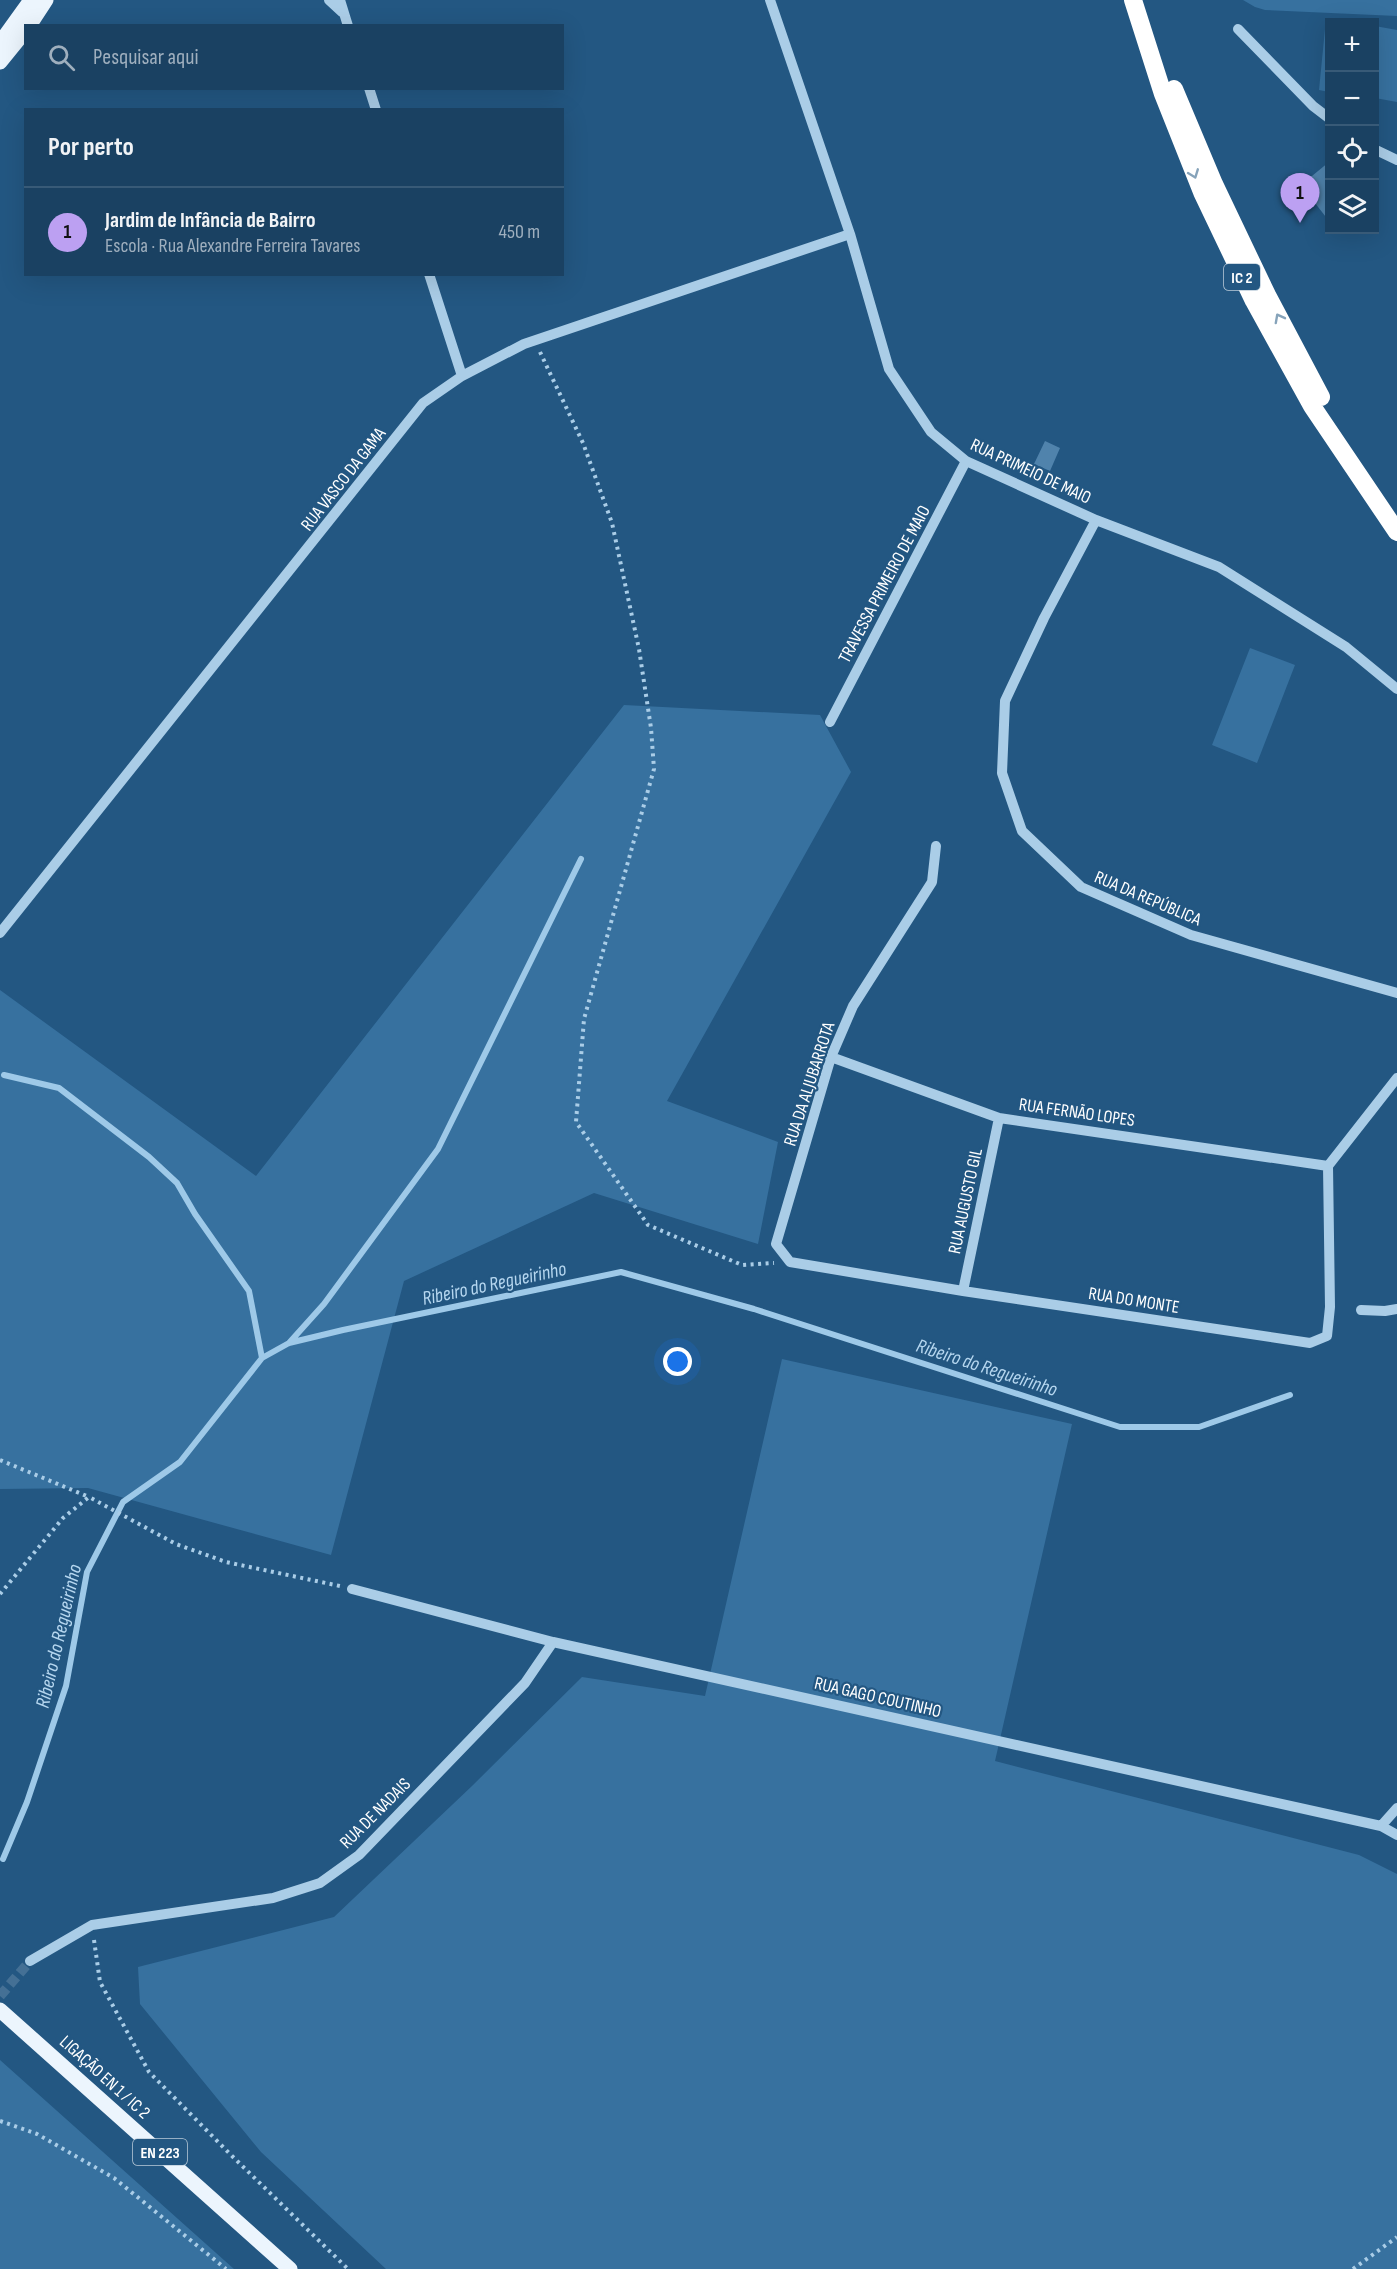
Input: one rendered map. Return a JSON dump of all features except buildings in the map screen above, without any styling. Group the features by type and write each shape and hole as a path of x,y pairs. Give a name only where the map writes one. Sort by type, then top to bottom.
{"highway":[{"name":"IC 2","path":"1133,0 1163,94 1202,192 1254,301 1312,406 1397,532"},
{"name":"IC 2","path":"1146,0 1179,99 1214,184 1267,295 1321,398 1397,511"}],"main road":[{"path":"0,43 31,0"},
{"path":"30,24 46,0"},
{"path":"0,62 24,32"},
{"name":"LIGAÇÃO EN 1 / IC 2","path":"0,2010 290,2269"}],"street":[{"path":"329,0 345,14"},
{"path":"340,0 348,24"},
{"name":"RUA PRIMEIO DE MAIO","path":"770,0 850,234 890,369 931,432 966,461 1096,520 1219,567 1346,647 1397,689"},
{"path":"1238,29 1325,116"},
{"path":"370,90 375,108"},
{"path":"1379,151 1397,160"},
{"name":"RUA VASCO DA GAMA","path":"0,933 423,403 462,376 535,340 850,234"},
{"path":"430,276 462,376"},
{"name":"TRAVESSA PRIMEIRO DE MAIO","path":"830,722 966,461"},
{"name":"RUA DA REPÚBLICA","path":"1096,520 1044,618 1005,701 1002,773 1022,831 1081,887 1191,935 1397,993"},
{"name":"RUA DA ALJUBARROTA","path":"790,1262 776,1244 831,1057 853,1006 932,882 936,846"},
{"name":"RUA FERNÃO LOPES","path":"831,1057 999,1118 1328,1166"},
{"path":"1328,1166 1397,1078"},
{"name":"RUA AUGUSTO GIL","path":"963,1291 999,1118"},
{"name":"RUA DO MONTE","path":"790,1262 963,1291 1310,1343 1327,1336 1330,1307 1328,1166"},
{"path":"1361,1310 1397,1310"},
{"name":"RUA GAGO COUTINHO","path":"352,1589 553,1642 1381,1826 1397,1835"},
{"name":"RUA DE NADAIS","path":"30,1961 92,1925 273,1898 320,1883 359,1855 525,1683 553,1642"},
{"path":"1381,1826 1397,1808"}],"path":[{"path":"535,340 583,443 612,523 639,649 651,729 654,769 584,1019 576,1122 648,1225 742,1265 790,1262"},
{"path":"0,1460 96,1500 176,1544 226,1562 352,1589"},
{"path":"0,1594 63,1518 89,1497"},
{"path":"92,1925 100,1982 149,2072 348,2269"},
{"path":"0,2121 37,2134 114,2178 226,2269"},
{"path":"1353,2269 1397,2237"}],"shaded area":[{"path":"1243,0 1397,0 1397,16 1265,10"},
{"path":"1379,27 1397,30 1397,102 1379,99"},
{"path":"1325,29 1325,91 1319,90"},
{"path":"1250,648 1295,665 1257,763 1212,745"},
{"path":"624,705 820,715 851,772 667,1101 778,1142 758,1244 594,1193 404,1281 331,1555 88,1488 0,1489 0,990 256,1176"},
{"path":"782,1359 1072,1424 995,1761 1359,1855 1397,1874 1397,2269 386,2269 261,2152 140,2004 138,1967 334,1917 472,1786 582,1677 705,1696"},
{"path":"0,2060 234,2269 0,2269"}],"waterway":[{"path":"289,1343 324,1304 438,1149 581,859"},
{"path":"4,1075 59,1088 149,1157 177,1183 195,1214 249,1291 262,1358"},
{"name":"Ribeiro do Regueirinho","path":"3,1859 27,1802 66,1686 87,1572 123,1502 180,1462 262,1358 289,1343 621,1272 754,1309 1120,1427 1199,1427 1290,1395"}],"tunnel":[{"path":"0,1996 30,1961"}],"place":[{"name":"Jardim de Infância de Bairro","path":"1300,223"}]}
